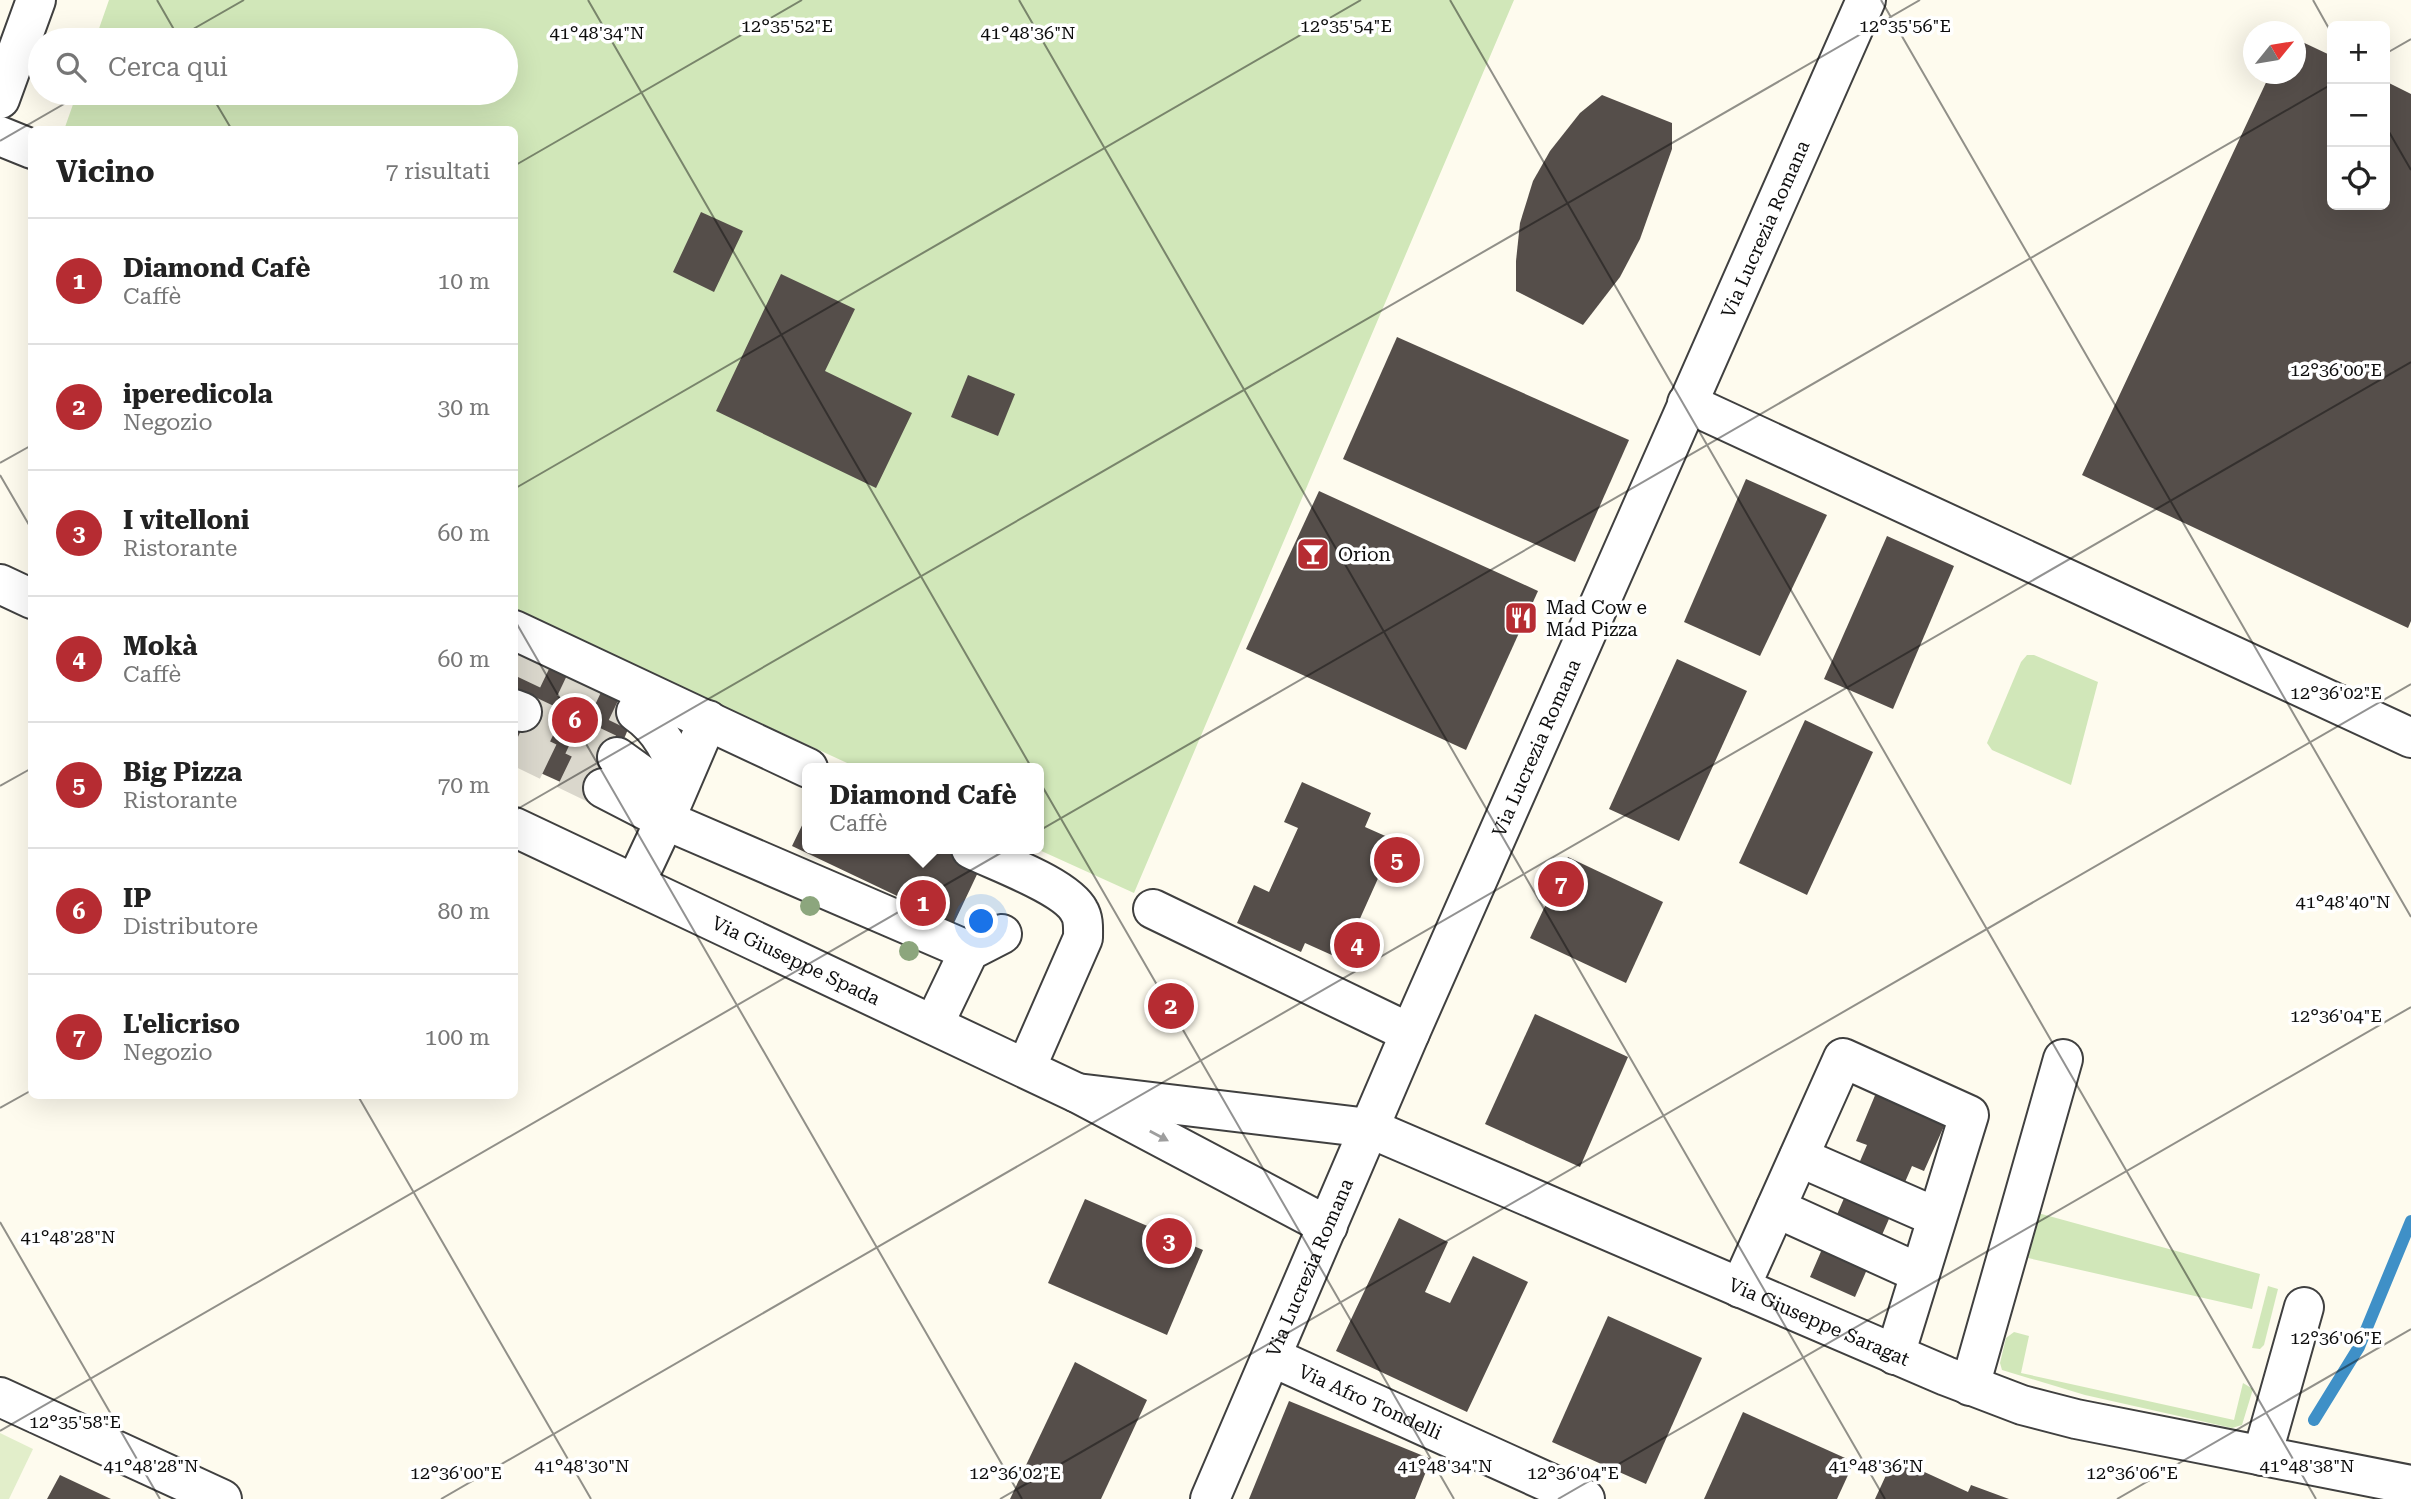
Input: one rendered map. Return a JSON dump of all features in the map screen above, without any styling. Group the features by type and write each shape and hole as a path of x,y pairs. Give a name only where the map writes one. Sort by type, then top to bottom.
{"street":[{"path":"0,99 36,0"},
{"name":"Via Lucrezia Romana","path":"1210,1499 1410,1032 1866,0"},
{"path":"0,136 28,147"},
{"path":"1687,403 2411,738"},
{"path":"0,584 28,597"},
{"path":"518,632 802,766"},
{"path":"636,712 647,719 667,744 672,803"},
{"path":"635,884 708,720"},
{"path":"610,772 672,803 986,942 934,1024"},
{"name":"Via Giuseppe Spada","path":"518,829 1077,1093 1328,1226"},
{"path":"981,854 1063,894 1080,912 1083,924 1083,938 1026,1068"},
{"path":"1153,909 1410,1032"},
{"path":"1740,1288 1843,1058 1969,1115 1895,1355"},
{"path":"1970,1387 2063,1059"},
{"name":"Via Giuseppe Spada","path":"1077,1093 1369,1128"},
{"name":"Via Giuseppe Saragat","path":"1369,1128 1970,1387 2060,1415 2411,1485"},
{"path":"1799,1157 1936,1217"},
{"path":"1776,1208 1919,1273"},
{"path":"2275,1459 2304,1307"},
{"name":"Via Afro Tondelli","path":"1272,1357 1585,1499"},
{"path":"0,1397 222,1499"}],"green space":[{"path":"109,0 1514,0 1134,893 1044,852 1044,763 847,763 518,611 518,126 65,126 73,105 518,105 518,28 99,28"},
{"path":"2027,655 2034,655 2098,682 2071,785 1992,750 1987,743 2021,662"},
{"path":"2038,1213 2260,1274 2252,1309 2028,1258"},
{"path":"2268,1286 2278,1289 2264,1345 2260,1349 2252,1348"},
{"path":"2014,1332 2029,1336 2021,1373 2234,1420 2243,1383 2253,1389 2242,1425 2232,1428 2085,1395 2002,1370 2000,1363 2006,1338"},
{"path":"0,1433 33,1449 9,1499 0,1499"}],"building":[{"path":"2306,44 2327,54 2327,210 2390,210 2390,84 2411,94 2411,621 2408,628 2082,475 2265,84 2306,84"},
{"path":"1602,95 1672,123 1672,149 1640,239 1620,277 1583,325 1516,291 1516,261 1520,223 1533,181 1550,151 1580,113"},
{"path":"701,212 743,231 714,292 673,272"},
{"path":"781,274 855,309 825,371 912,413 876,488 716,411"},
{"path":"1397,337 1629,440 1575,562 1343,459"},
{"path":"968,375 1015,394 998,436 951,417"},
{"path":"1746,479 1827,515 1760,656 1684,622"},
{"path":"1319,491 1538,591 1466,750 1246,649"},
{"path":"1887,536 1954,566 1893,709 1824,679"},
{"path":"518,639 642,697 598,799 518,763"},
{"path":"1677,659 1747,691 1679,841 1609,809"},
{"path":"1805,720 1873,752 1807,895 1739,863"},
{"path":"1302,782 1371,813 1365,827 1408,846 1394,880 1380,874 1358,923 1371,929 1354,965 1305,943 1301,952 1237,923 1254,885 1269,892 1298,828 1284,822"},
{"path":"802,825 802,851 792,846"},
{"path":"809,854 956,854 981,866 954,923"},
{"path":"1568,857 1663,902 1626,983 1530,938"},
{"path":"1153,989 1192,994 1189,1022 1149,1018"},
{"path":"1535,1014 1628,1057 1580,1167 1485,1124"},
{"path":"1876,1093 1945,1124 1924,1171 1912,1166 1855,1297 1810,1277 1867,1145 1856,1141"},
{"path":"1085,1199 1203,1250 1167,1335 1048,1283"},
{"path":"1399,1218 1448,1242 1425,1292 1450,1303 1473,1256 1528,1282 1467,1412 1336,1351"},
{"path":"1608,1316 1702,1358 1646,1484 1552,1442"},
{"path":"1075,1362 1147,1400 1101,1499 1010,1499"},
{"path":"1289,1401 1431,1459 1415,1499 1249,1499"},
{"path":"1743,1412 1854,1462 1837,1499 1704,1499"},
{"path":"1894,1458 1968,1492 1971,1485 2009,1499 1875,1499"},
{"path":"60,1475 111,1499 47,1499"}],"waterway":[{"path":"2314,1420 2359,1347 2411,1221"}],"tunnel":[{"path":"518,656 636,712"},
{"path":"522,712 617,757"},
{"path":"518,747 603,788"}],"place":[{"name":"Orion","path":"1313,554"},
{"name":"Mad Cow e Mad Pizza","path":"1521,618"},
{"name":"IP","path":"575,720"},
{"name":"Big Pizza","path":"1397,860"},
{"name":"L'elicriso","path":"1561,884"},
{"name":"Diamond Cafè","path":"923,903"},
{"name":"Mokà","path":"1357,945"},
{"name":"iperedicola","path":"1171,1006"},
{"name":"I vitelloni","path":"1169,1241"}]}
